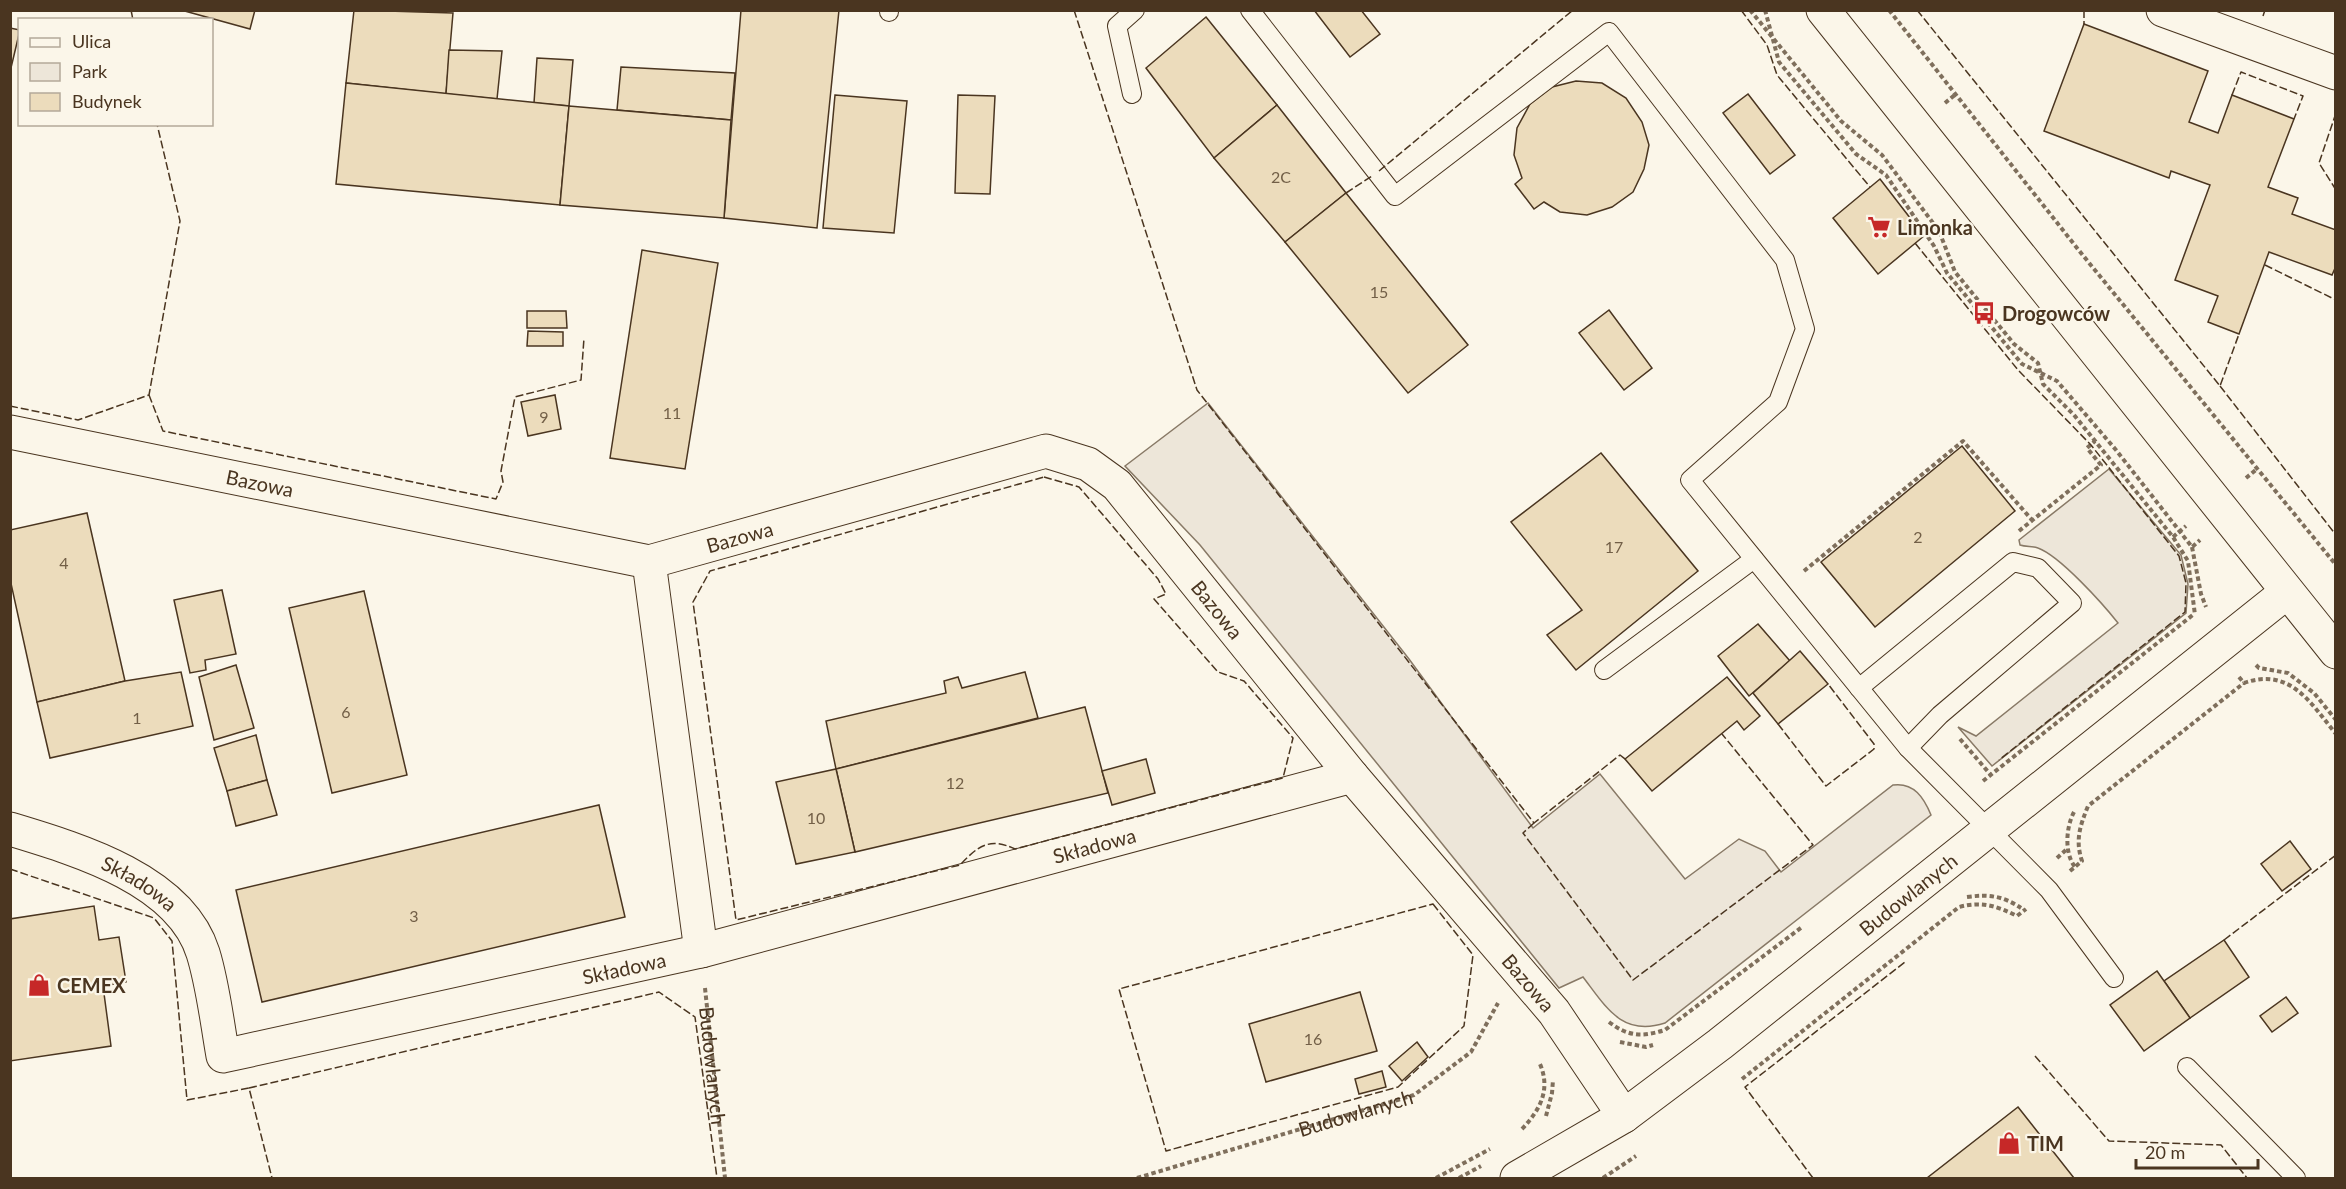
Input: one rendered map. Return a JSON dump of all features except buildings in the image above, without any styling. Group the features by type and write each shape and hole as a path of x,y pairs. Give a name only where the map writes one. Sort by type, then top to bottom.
{"street":[{"path":"1823,10 2336,652"},
{"path":"2163,10 2336,73"},
{"name":"Bazowa","path":"10,432 649,562 1046,451 1088,464 1117,485 1352,776 1518,968 1567,1028 1624,1116"},
{"path":"649,562 701,951"},
{"name":"Budowlanych","path":"1517,1179 1624,1116 1720,1044 2287,592"},
{"name":"Składowa","path":"10,829 115,866 168,901 190,926 203,952 223,1056 701,951 1352,776"}],"lane":[{"path":"1132,94 1117,26 1136,10"},
{"path":"1250,10 1395,196 1609,32 1785,260 1805,329 1779,402 1690,480 1908,748 2049,890 2114,978"},
{"path":"1604,670 1754,559"},
{"path":"1859,688 2013,562 2038,568 2072,603 1940,715 1908,748"},
{"path":"2187,1067 2296,1179"}],"path":[{"path":"1750,10 1841,121 1882,155 1939,231 1955,272 2014,344 2038,363 2043,384 2095,441 2173,537 2188,561 2194,614 2244,683"},
{"path":"1765,10 1779,62 1856,154 1886,175 1934,246 1947,273 2022,364 2042,376 2057,381 2116,450 2192,547 2228,516"},
{"path":"1889,10 2088,262 2336,565"},
{"path":"1797,576 1963,441 2032,520"},
{"path":"2015,534 2101,465 2087,448 2095,441"},
{"path":"1961,802 1990,774 2194,614"},
{"path":"2082,861 2077,845 2080,825 2088,806 2244,683 2261,677 2286,682 2308,699 2336,734"},
{"path":"1969,750 1990,774"},
{"path":"1737,1083 1959,907 1975,903 1995,905 2017,916"},
{"path":"1606,1020 1624,1033 1643,1037 1665,1030 1804,924"},
{"name":"Budowlanych","path":"701,951 724,1179"},
{"name":"Budowlanych","path":"1137,1179 1414,1095 1472,1052 1518,968"},
{"path":"1513,1136 1536,1114 1543,1098 1545,1076 1534,1054"},
{"path":"1545,1119 1552,1093 1553,1077"},
{"path":"1436,1179 1495,1146"},
{"path":"1603,1179 1644,1150"},
{"path":"1459,1179 1487,1163"}],"green space":[{"path":"1208,403 1409,659 1533,828 1600,774 1685,879 1739,839 1765,851 1781,872 1893,785 1907,786 1917,792 1931,815 1665,1023 1637,1026 1626,1023 1599,999 1583,977 1559,988 1200,545 1125,466"},
{"path":"2109,469 2181,555 2188,584 2186,613 1992,766 1958,727 1976,736 2118,623 2092,593 2058,560 2038,548 2020,545 2019,540"}],"fence":[{"path":"131,10 133,18"},
{"path":"1074,10 1197,390 1534,823 1620,755 1625,759"},
{"path":"1379,171 1573,10"},
{"path":"1741,10 1767,45 1777,75 1870,187"},
{"path":"1917,10 2220,386 2239,334"},
{"path":"2084,10 2084,24"},
{"path":"2263,16 2265,10"},
{"path":"2232,95 2241,72 2303,96 2294,119"},
{"path":"2336,113 2319,163 2336,190"},
{"path":"10,406 78,420 149,395 180,221 157,126"},
{"path":"1346,193 1372,176"},
{"path":"1915,243 2018,370 2091,445 2179,556 2186,583 2185,612 1999,760"},
{"path":"2265,265 2336,300"},
{"path":"149,395 163,431 496,499 503,482 501,471 515,397 581,380 584,338"},
{"path":"2220,386 2336,535"},
{"path":"1044,477 1079,487 1158,579 1166,594 1154,599 1218,672 1244,681 1293,738 1283,778 1015,849 1006,845 984,845 960,865 736,920 693,602 710,571 1044,477"},
{"path":"1778,724 1826,786 1874,749 1874,744 1828,684"},
{"path":"1534,823 1523,833 1633,980 1813,845 1722,734"},
{"path":"2224,940 2336,855"},
{"path":"10,869 154,918 172,941 187,1100 249,1088 272,1178"},
{"path":"1433,904 1473,955 1464,1026 1398,1087 1166,1151 1119,989 1433,904"},
{"path":"1813,1178 1745,1087 1905,962"},
{"path":"249,1088 659,992 695,1017 717,1178"},
{"path":"2035,1056 2109,1141 2221,1145 2247,1178"}],"place":[{"name":"Limonka","path":"1879,227"},
{"name":"Drogowców","path":"1984,313"},
{"name":"СEMEX","path":"39,985"},
{"name":"TIM","path":"2009,1143"}]}
